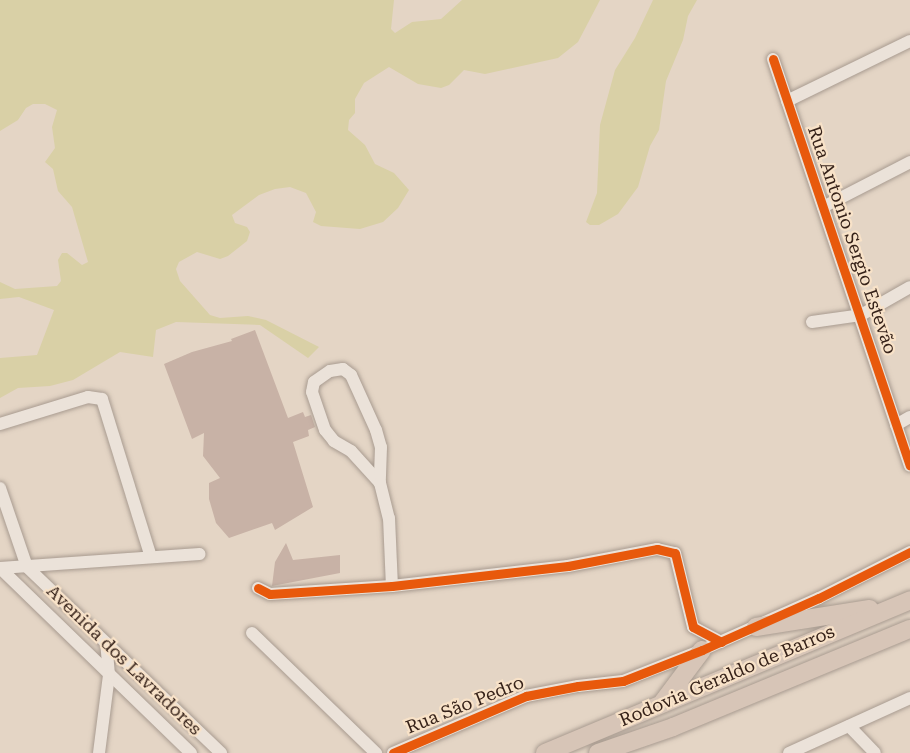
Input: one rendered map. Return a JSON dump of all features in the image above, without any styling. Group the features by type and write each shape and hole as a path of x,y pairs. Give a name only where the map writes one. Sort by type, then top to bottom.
{"highway":[{"path":"756,627 906,602"},
{"name":"Rodovia Geraldo de Barros","path":"545,753 906,602"},
{"name":"Rodovia Geraldo de Barros","path":"598,753 673,727 910,629"},
{"path":"663,702 702,650"}],"street":[{"path":"787,101 910,41"},
{"name":"Rua Antonio Sergio Estevão","path":"773,59 910,466"},
{"path":"823,207 910,162"},
{"path":"812,322 861,315 910,287"},
{"path":"381,483 351,451 334,441 326,430 312,392 314,382 330,371 342,369 351,375 376,430 381,447 381,483 389,518 392,586"},
{"path":"0,424 88,397 102,399 151,557"},
{"path":"896,425 910,417"},
{"path":"0,488 27,567"},
{"path":"258,588 270,594 392,586 568,566 657,549 675,553 693,627 721,642"},
{"name":"Rua São Pedro","path":"393,753 526,696 578,686 623,681 756,627 910,552"},
{"path":"0,568 200,554"},
{"name":"Avenida dos Lavradores","path":"27,567 106,643 208,747 221,753"},
{"name":"Avenida dos Lavradores","path":"0,568 191,753"},
{"path":"252,633 376,753"},
{"path":"99,753 109,675 106,643"},
{"path":"789,753 910,698"},
{"path":"849,726 875,753"}],"shaded area":[{"path":"0,0 394,0 391,29 395,33 412,22 441,19 462,0 600,0 578,42 558,58 485,74 464,70 449,85 441,88 418,84 389,67 364,83 355,99 355,113 349,120 348,130 365,145 375,164 394,173 409,190 398,208 383,222 360,229 321,226 313,222 316,212 306,193 290,187 275,189 259,195 232,215 235,223 247,227 250,232 247,241 228,256 220,259 197,252 179,262 176,269 180,281 210,315 220,318 248,316 266,320 319,347 308,358 260,325 176,322 156,330 153,357 120,352 73,380 50,386 18,388 0,398 0,358 37,355 54,310 19,297 0,299 0,282 15,289 57,286 61,281 58,260 62,253 67,253 82,265 88,262 72,207 58,191 53,169 45,162 55,148 52,127 57,110 45,104 33,104 26,108 18,120 0,131"},
{"path":"653,0 697,0 688,16 683,40 666,81 659,130 650,146 638,187 618,214 599,225 590,225 586,222 597,193 600,125 615,70 635,38"}],"building":[{"path":"255,330 288,418 303,412 305,417 311,415 315,427 308,430 309,436 293,442 313,507 275,530 272,523 229,538 216,523 209,499 209,483 220,478 203,456 204,433 192,439 164,364 192,352 232,341 231,339"},
{"path":"286,543 293,560 340,555 340,573 272,586 275,562"}],"cycle path":[{"path":"773,59 910,466"},
{"path":"258,588 270,594 392,586 568,566 657,549 675,553 693,627 721,642"},
{"path":"393,753 526,696 578,686 623,681 702,650 819,598 910,552"}]}
